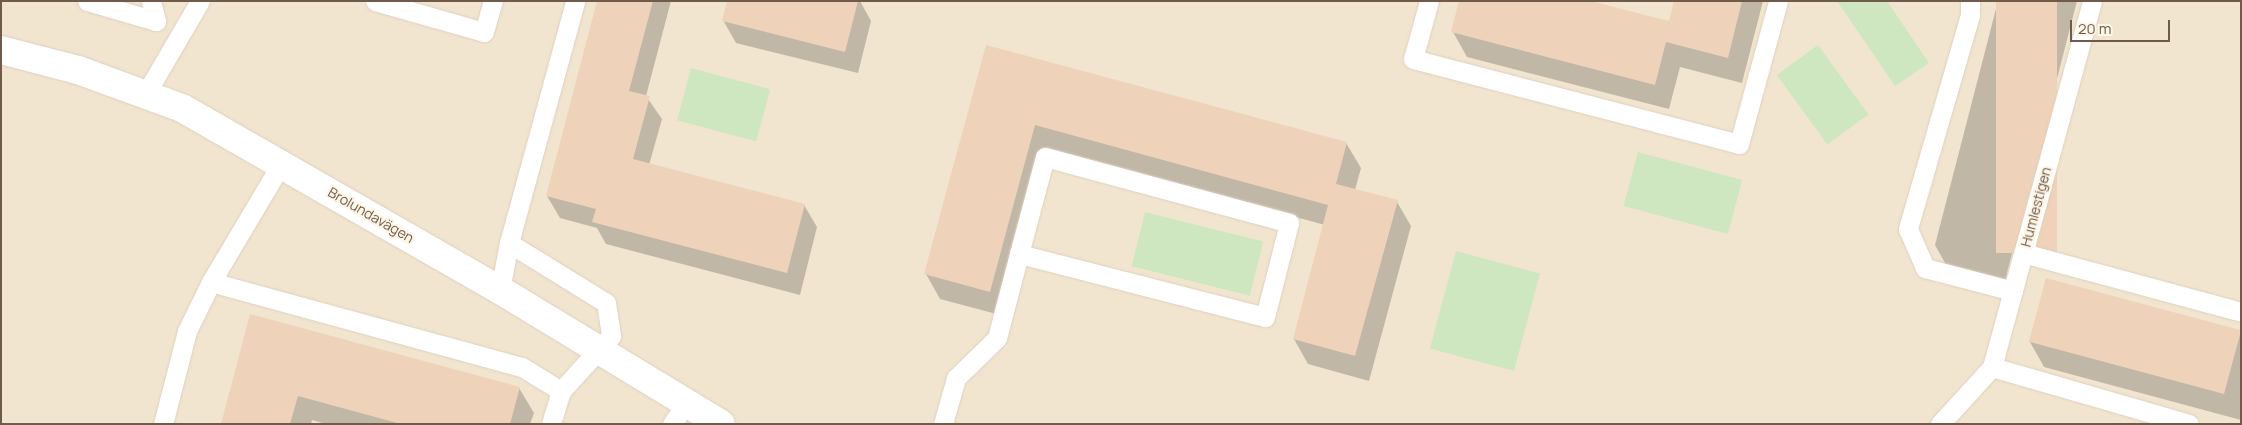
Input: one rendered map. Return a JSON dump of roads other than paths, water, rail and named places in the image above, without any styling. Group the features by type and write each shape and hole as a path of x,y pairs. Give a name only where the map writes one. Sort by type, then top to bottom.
{"street":[{"name":"Brolundavägen","path":"1,50 78,70 182,108 500,290 600,350 679,413 721,424"}],"lane":[{"path":"87,1 156,21 180,37"},
{"path":"151,1 156,21"},
{"path":"145,95 200,1"},
{"path":"375,1 394,4 484,32 493,1"},
{"path":"500,290 509,242 575,1"},
{"path":"1429,1 1413,59 1739,144 1778,1"},
{"path":"1970,1 1970,14 1908,229 1925,268 2013,291"},
{"name":"Humlestigen","path":"2092,1 2023,253 2241,312"},
{"path":"943,424 956,378 997,338 1019,254 1045,157 1289,223 1265,317 1019,254"},
{"path":"163,424 187,331 211,282 281,164"},
{"path":"509,242 606,303 611,336 562,391 551,424"},
{"path":"1940,424 1992,367 2023,253"},
{"path":"211,282 522,367 562,391"},
{"path":"1992,367 2189,424"}]}
